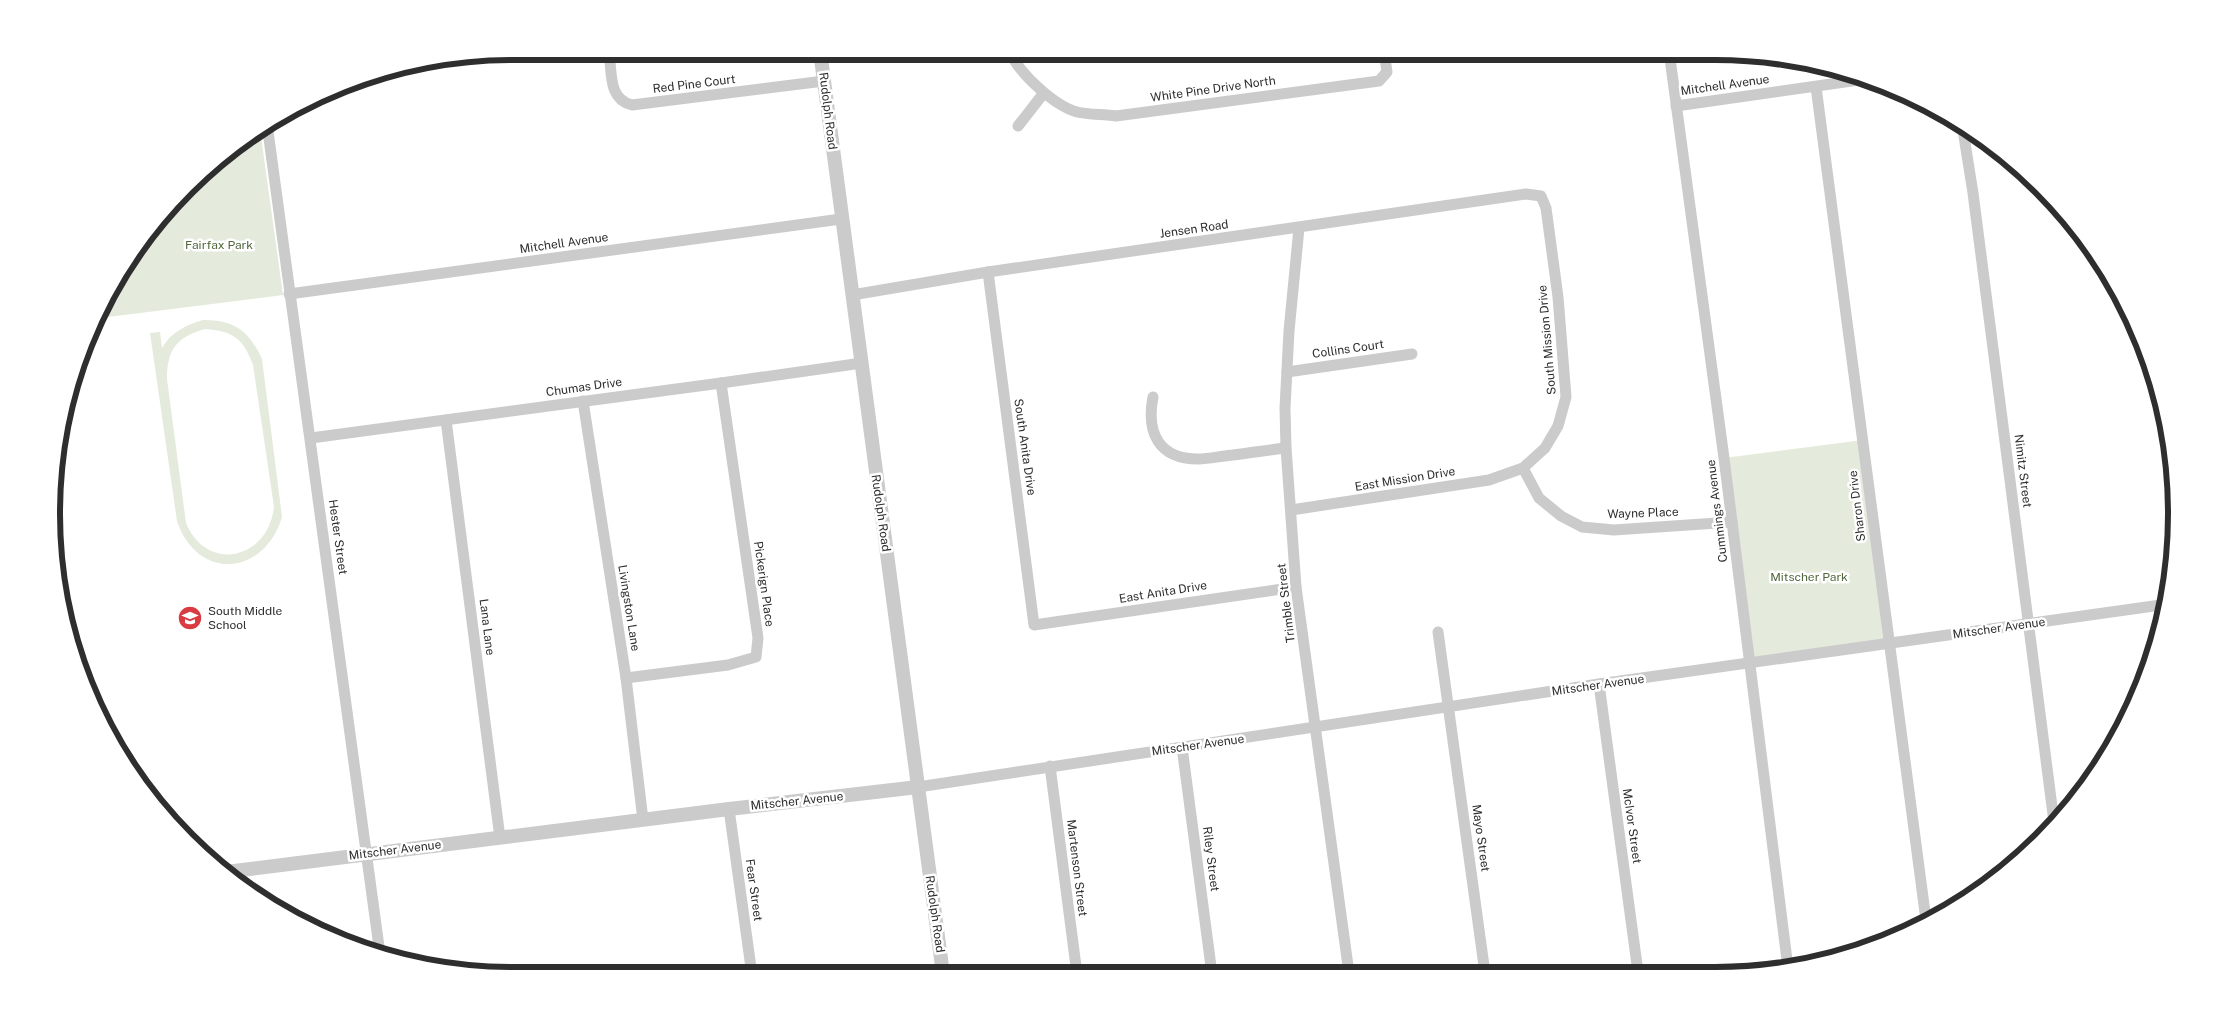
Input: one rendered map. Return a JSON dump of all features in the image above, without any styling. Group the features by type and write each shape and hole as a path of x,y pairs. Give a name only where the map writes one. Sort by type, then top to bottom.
{"street":[{"name":"Red Pine Court","path":"610,60 615,94 622,102 632,105 824,81"},
{"name":"Rudolph Road","path":"821,60 942,967"},
{"name":"White Pine Drive North","path":"1013,60 1043,94 1076,112 1116,116 1379,81 1387,72 1385,60"},
{"name":"Cummings Avenue","path":"1670,60 1732,522 1787,961"},
{"name":"Mitchell Avenue","path":"1676,106 1852,81"},
{"name":"Sharon Drive","path":"1816,87 1925,914"},
{"path":"1018,126 1043,94"},
{"name":"Hester Street","path":"268,132 379,947"},
{"name":"Nimitz Street","path":"1964,135 2053,815"},
{"name":"Jensen Road","path":"852,295 988,272 1526,194 1541,196"},
{"name":"South Mission Drive","path":"1522,468 1545,448 1558,426 1566,397 1558,297 1546,208 1541,196"},
{"name":"Mitchell Avenue","path":"289,294 841,219"},
{"name":"Trimble Street","path":"1299,228 1293,279 1287,372 1286,448 1296,587 1317,728 1348,967"},
{"name":"South Anita Drive","path":"988,272 1034,625"},
{"name":"Collins Court","path":"1287,372 1412,354"},
{"name":"Chumas Drive","path":"310,438 862,363"},
{"name":"Pickerign Place","path":"626,678 728,665 756,657 758,638 721,383"},
{"path":"1153,397 1150,413 1151,429 1158,443 1168,452 1179,457 1199,459 1286,448"},
{"name":"Livingston Lane","path":"584,401 626,678 643,820"},
{"name":"Lana Lane","path":"446,420 500,838"},
{"name":"Wayne Place","path":"1522,468 1539,498 1561,516 1582,527 1614,530 1732,522"},
{"name":"East Mission Drive","path":"1291,510 1489,480 1522,468"},
{"name":"East Anita Drive","path":"1034,625 1296,587"},
{"name":"Mitscher Avenue","path":"234,871 729,809 918,788 1050,766 1317,728 1599,684 2158,605"},
{"name":"Mayo Street","path":"1438,632 1484,967"},
{"name":"McIvor Street","path":"1599,684 1637,967"},
{"name":"Riley Street","path":"1182,747 1211,967"},
{"name":"Martenson Street","path":"1050,766 1076,967"},
{"name":"Fear Street","path":"729,809 751,967"}],"green space":[{"name":"Fairfax Park","path":"261,137 283,295 105,317 136,262 173,214 214,173"},
{"path":"203,320 224,322 240,329 252,341 262,359 282,517 273,537 261,551 246,560 230,564 214,562 199,554 187,541 177,521 150,333 160,332 162,348 174,333","holes":["205,329 230,334 241,342 253,365 274,507 269,525 261,539 249,549 236,554 221,554 208,549 196,539 186,523 167,379 169,360 175,346 195,332"]},
{"name":"Mitscher Park","path":"1863,440 1888,643 1749,664 1724,458"}],"place":[{"name":"South Middle School","path":"190,618"}]}
